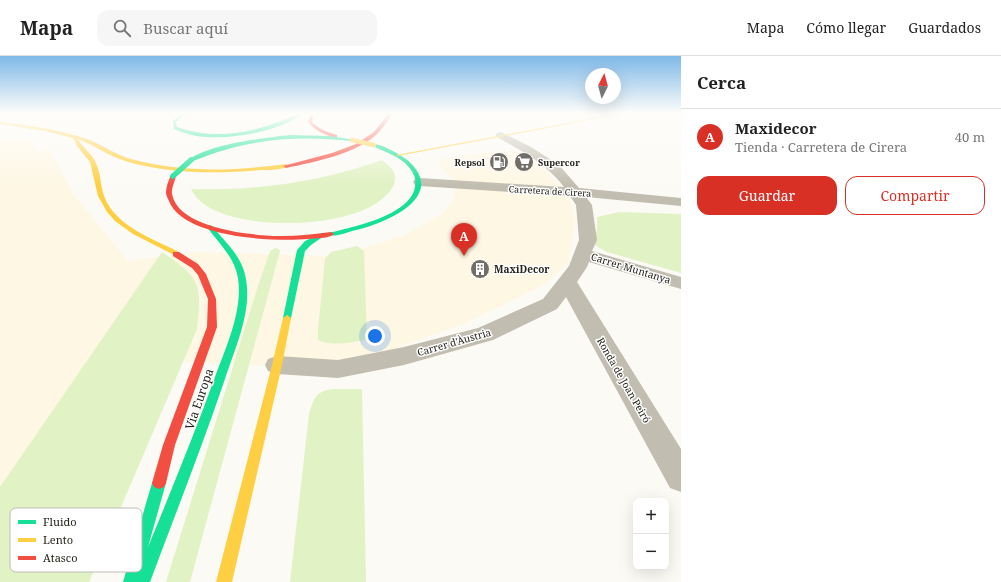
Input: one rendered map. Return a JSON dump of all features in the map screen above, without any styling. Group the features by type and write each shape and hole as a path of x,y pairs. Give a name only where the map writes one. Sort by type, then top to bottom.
{"main road":[{"path":"75,138 87,141 122,159 143,164 191,170 251,170 294,164 348,150 369,138"},
{"path":"75,138 77,144 84,150 93,163 99,181 99,191 103,201 110,210 129,227 195,266 202,274 212,299 212,327 169,445 142,542"},
{"path":"177,138 205,141 283,138"},
{"path":"265,138 218,148 184,165 173,176 168,187 169,200 179,212 197,223 243,235 282,237 322,235 360,227 390,216 401,209 415,196 420,182 416,170 398,155 374,145 343,138"},
{"path":"324,138 351,140"},
{"path":"398,155 487,138"},
{"name":"Via Europa","path":"142,582 210,407 243,306 245,291 235,256 210,227"},
{"path":"224,582 277,365 301,250 308,243 322,235"},
{"path":"131,582 134,572"}],"street":[{"name":"Carrer d'Àustria","path":"277,365 338,369 404,356 485,334 550,304 578,267 588,240 584,205 566,180 547,162 528,149 505,138"},
{"name":"Carretera de Cirera","path":"420,182 469,187 575,192 681,202"},
{"name":"Carrer Muntanya","path":"582,254 681,283"},
{"name":"Ronda de Joan Peiró","path":"567,282 681,477"}],"shaded area":[{"path":"0,139 30,141 37,152 50,149 73,194 128,261 196,252 326,256 371,246 405,235 442,214 454,199 455,186 450,175 443,169 438,161 461,155 516,150 540,165 564,189 571,202 576,222 568,263 545,284 464,324 338,369 138,360 45,508 10,508 10,564 0,580"}],"green space":[{"path":"382,160 392,169 395,180 392,189 382,199 366,209 344,216 320,221 294,223 244,219 222,213 205,205 197,198 191,189 264,187 288,184 359,168"},
{"path":"619,212 681,214 681,273 607,252 593,244 597,230 597,217"},
{"path":"357,246 364,251 367,340 336,344 318,340 325,259 331,252"},
{"path":"275,248 279,249 280,251 190,582 166,582 257,289 270,251"},
{"path":"162,252 175,261 191,276 196,283 199,301 197,329 121,508 10,508 10,572 93,572 89,582 0,582 0,487"},
{"path":"333,389 362,389 366,582 290,582 309,414 316,397 322,392"}],"traffic: fast":[{"path":"191,160 230,146 250,141 279,138"},
{"path":"322,138 352,140"},
{"path":"331,234 365,226 385,218 405,206 417,190 419,181 416,172 407,162 395,154 374,145"},
{"path":"173,176 191,160"},
{"path":"142,582 185,473 215,391 241,312 243,291 240,271 230,251 210,227"},
{"path":"287,318 301,250 308,243 322,235"},
{"path":"142,543 159,483"},
{"path":"131,582 134,572"}],"traffic: slow":[{"path":"75,138 93,162 101,196 109,211 135,233 176,254"},
{"path":"76,138 90,142 128,160 167,168 227,171 286,166"},
{"path":"398,155 493,138"},
{"path":"352,140 374,145"},
{"path":"224,582 287,318"}],"traffic: jam":[{"path":"286,166 308,162 346,150 370,138"},
{"path":"173,176 169,193 174,207 186,217 204,225 243,235 276,238 331,234"},
{"path":"159,483 169,445 212,327 212,299 202,274 195,266 176,254"}],"place":[{"name":"Repsol","path":"499,162"},
{"name":"Supercor","path":"524,162"},
{"name":"Maxidecor","path":"464,256"},
{"name":"MaxiDecor","path":"480,269"}]}
